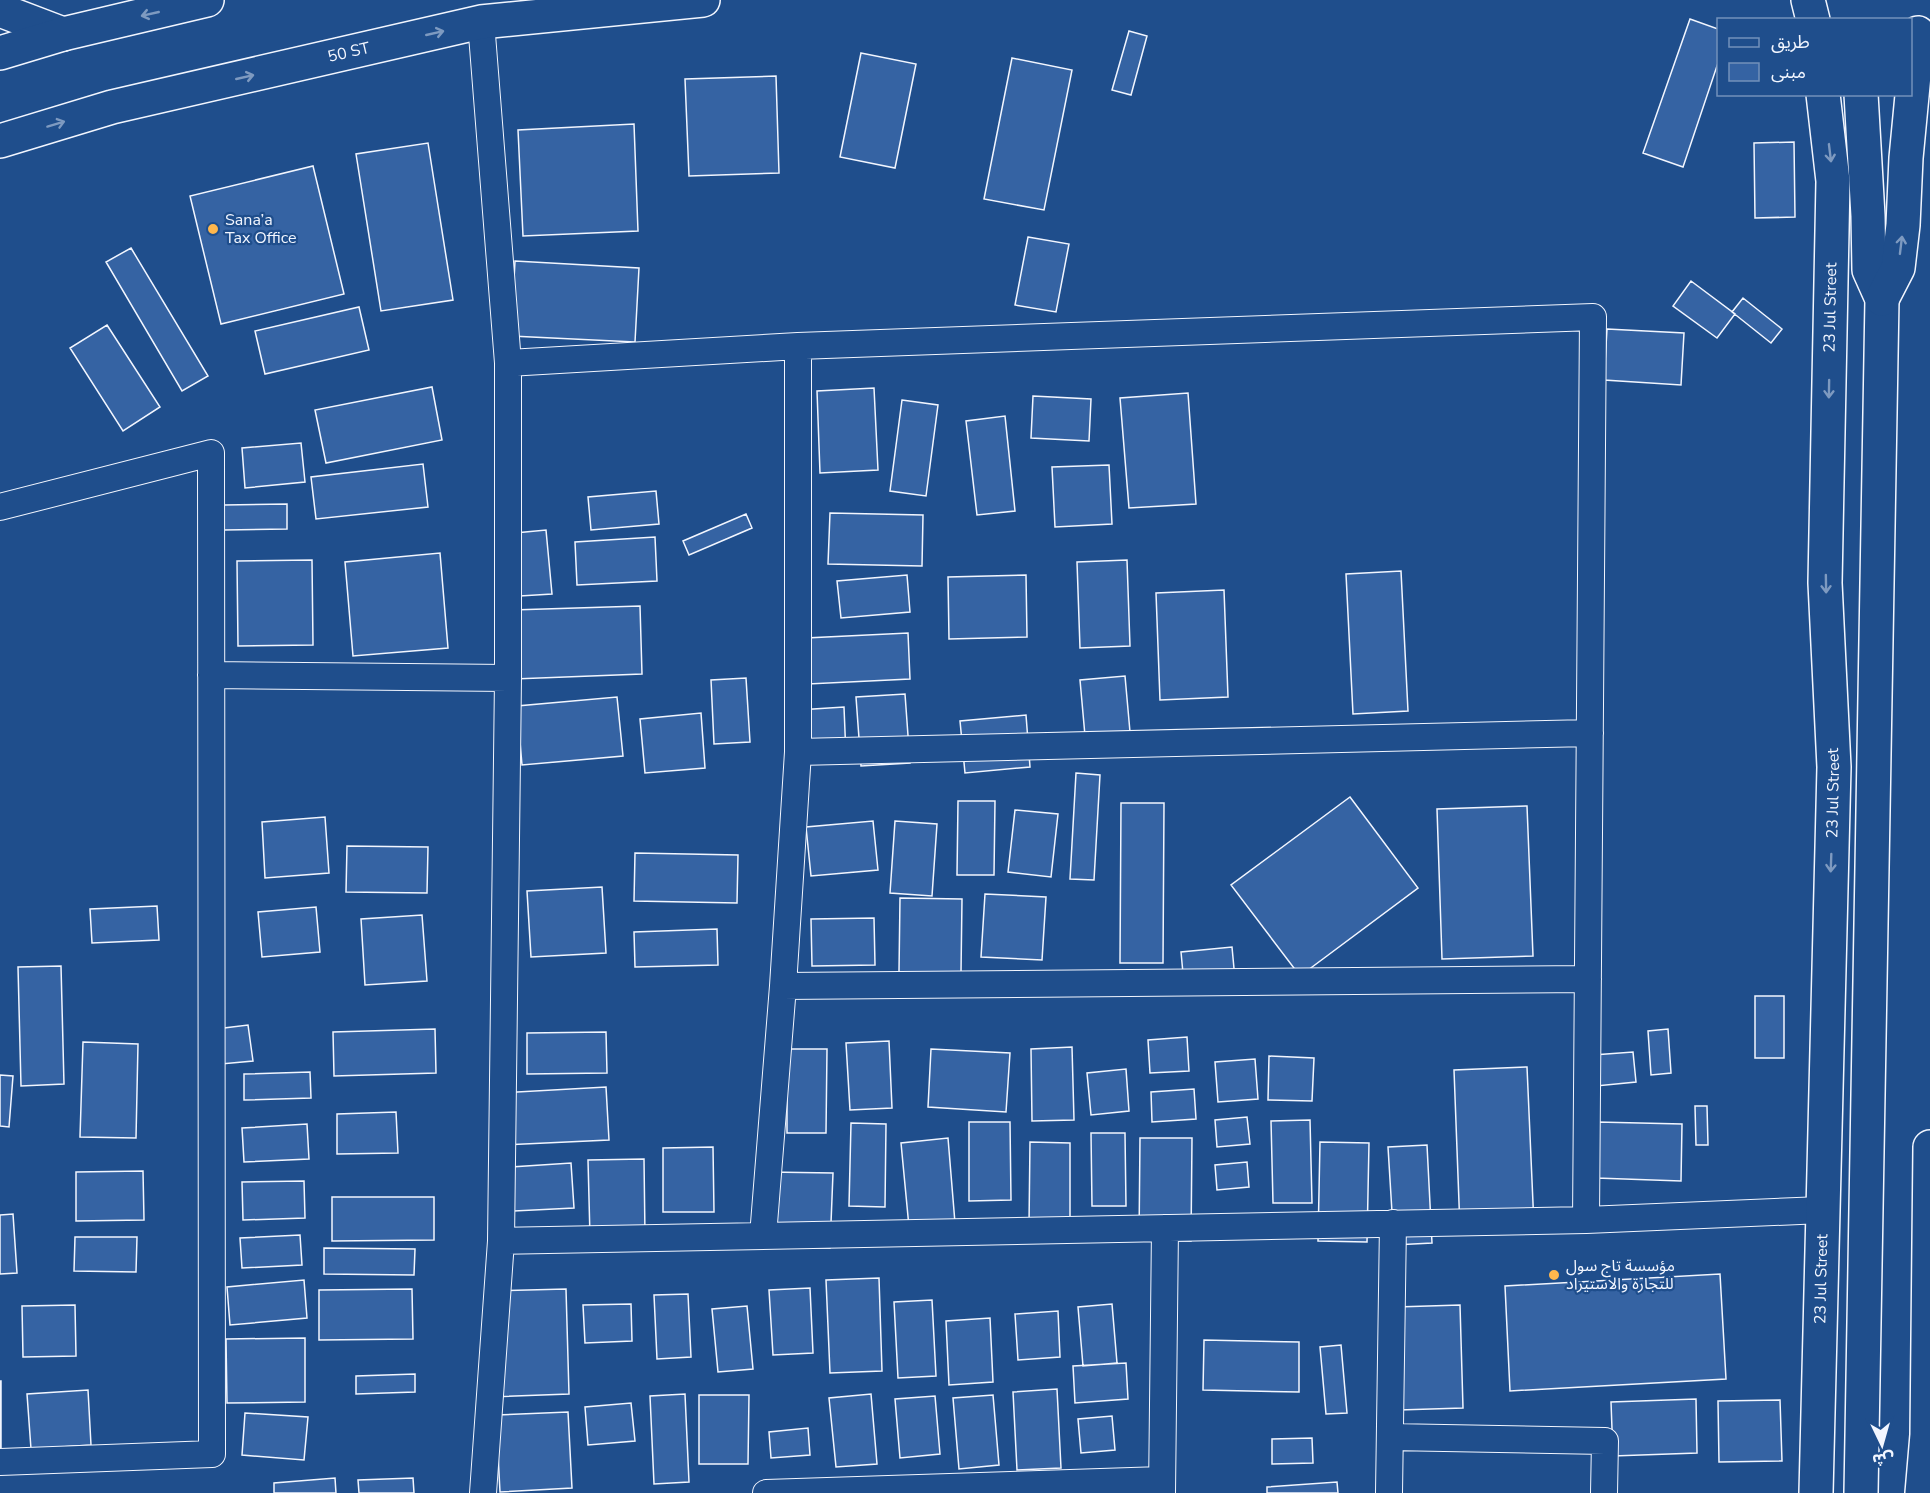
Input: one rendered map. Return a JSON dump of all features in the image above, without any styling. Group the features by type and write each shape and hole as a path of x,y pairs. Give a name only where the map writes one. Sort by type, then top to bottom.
{"street":[{"path":"0,53 63,34 207,0"},
{"name":"50 ST","path":"0,141 112,107 481,22 703,0"},
{"path":"1808,0 1812,18"},
{"path":"0,9 63,34"},
{"path":"481,22 508,363 508,678 501,1241 483,1493"},
{"path":"1882,299 1898,267 1903,225 1906,158 1920,33"},
{"name":"23 Jul Street","path":"1816,1493 1834,767 1825,583 1833,181 1823,96"},
{"path":"1861,96 1869,270 1882,299 1861,1493"},
{"path":"508,363 798,346 1593,317 1586,1220"},
{"path":"763,1236 783,986 798,752 798,346"},
{"path":"0,507 211,453 212,1454 0,1462"},
{"path":"211,675 508,678"},
{"path":"798,752 1590,733"},
{"path":"783,986 1588,979"},
{"path":"1922,1493 1929,1435 1930,1148"},
{"path":"501,1241 1586,1220 1822,1210"},
{"path":"1389,1493 1392,1223"},
{"path":"766,1493 1162,1486 1165,1228"},
{"path":"1390,1437 1605,1441 1605,1493"}],"building":[{"path":"1690,19 1717,29 1717,66 1683,167 1643,153"},
{"path":"1129,31 1147,36 1131,95 1112,90"},
{"path":"861,53 916,64 895,168 840,157"},
{"path":"1012,58 1072,70 1044,210 984,199"},
{"path":"776,76 779,173 689,176 685,79"},
{"path":"634,124 638,231 523,236 518,130"},
{"path":"1794,142 1795,217 1755,218 1754,143"},
{"path":"428,143 453,300 381,311 356,154"},
{"path":"313,166 344,294 221,324 190,196"},
{"path":"1028,237 1069,244 1056,312 1015,305"},
{"path":"131,248 208,376 182,391 106,262"},
{"path":"515,261 639,268 635,342 511,336"},
{"path":"1691,281 1735,314 1717,338 1673,306"},
{"path":"1743,298 1782,329 1771,343 1732,312"},
{"path":"359,307 369,350 265,374 255,331"},
{"path":"107,325 160,407 123,431 70,348"},
{"path":"1607,329 1684,333 1681,385 1604,380"},
{"path":"432,387 442,440 326,463 315,410"},
{"path":"874,388 878,470 820,473 817,391"},
{"path":"1188,393 1196,504 1129,508 1120,398"},
{"path":"1033,396 1091,399 1089,441 1031,438"},
{"path":"902,400 938,405 926,496 890,491"},
{"path":"1005,416 1015,511 977,515 966,421"},
{"path":"301,443 305,482 245,488 242,448"},
{"path":"423,464 428,507 316,519 311,477"},
{"path":"1109,465 1112,524 1055,527 1052,467"},
{"path":"656,491 659,524 591,530 588,497"},
{"path":"287,504 287,529 224,530 224,505"},
{"path":"830,513 923,515 922,566 828,564"},
{"path":"746,514 752,528 689,555 683,541"},
{"path":"546,530 552,594 520,596 515,533"},
{"path":"655,537 657,581 577,585 575,542"},
{"path":"440,553 448,648 353,656 345,562"},
{"path":"312,560 313,645 238,646 237,561"},
{"path":"1127,560 1130,646 1080,648 1077,562"},
{"path":"1401,571 1408,711 1353,714 1346,574"},
{"path":"907,575 910,612 841,618 837,581"},
{"path":"1026,575 1027,637 949,639 948,577"},
{"path":"1224,590 1228,697 1160,700 1156,593"},
{"path":"640,606 642,674 514,679 512,610"},
{"path":"908,633 910,679 808,684 806,638"},
{"path":"1125,676 1131,743 1086,747 1080,680"},
{"path":"746,678 750,742 714,744 711,680"},
{"path":"905,694 910,763 861,766 856,697"},
{"path":"617,697 623,756 522,765 517,706"},
{"path":"844,707 846,756 801,758 798,710"},
{"path":"701,713 705,768 645,773 640,719"},
{"path":"1026,715 1030,767 965,773 960,721"},
{"path":"1076,773 1100,775 1094,880 1070,879"},
{"path":"1350,797 1418,888 1300,976 1231,885"},
{"path":"958,801 995,801 994,875 957,875"},
{"path":"1121,803 1164,803 1163,963 1120,963"},
{"path":"1527,806 1533,956 1442,959 1437,809"},
{"path":"1015,810 1058,814 1051,877 1008,872"},
{"path":"325,817 329,873 265,878 262,822"},
{"path":"873,821 878,870 811,876 806,827"},
{"path":"895,821 937,824 932,896 890,893"},
{"path":"347,846 428,847 427,893 346,892"},
{"path":"635,853 738,855 737,903 634,901"},
{"path":"602,887 606,953 531,957 527,891"},
{"path":"985,894 1046,897 1042,960 981,957"},
{"path":"900,898 962,899 961,973 899,972"},
{"path":"157,906 159,940 92,943 90,909"},
{"path":"316,907 320,952 262,957 258,912"},
{"path":"422,915 427,981 365,985 361,919"},
{"path":"874,918 875,965 812,966 811,919"},
{"path":"717,929 718,965 635,967 634,932"},
{"path":"1232,947 1236,990 1185,995 1181,952"},
{"path":"61,966 64,1084 21,1086 18,967"},
{"path":"1755,996 1784,996 1784,1058 1755,1058"},
{"path":"248,1025 253,1061 221,1064 216,1029"},
{"path":"435,1029 436,1073 334,1076 333,1032"},
{"path":"1668,1029 1671,1073 1651,1075 1648,1031"},
{"path":"606,1032 607,1073 527,1074 527,1033"},
{"path":"1187,1037 1189,1071 1150,1073 1148,1040"},
{"path":"889,1041 892,1108 850,1110 846,1043"},
{"path":"83,1042 138,1044 136,1138 80,1137"},
{"path":"1072,1047 1074,1120 1032,1121 1031,1049"},
{"path":"787,1049 827,1049 826,1133 787,1133"},
{"path":"931,1049 1010,1053 1006,1112 928,1107"},
{"path":"1633,1052 1636,1082 1596,1086 1593,1055"},
{"path":"1269,1056 1314,1058 1312,1101 1268,1100"},
{"path":"1255,1059 1258,1099 1218,1102 1215,1062"},
{"path":"1527,1067 1534,1226 1460,1229 1454,1070"},
{"path":"1126,1069 1129,1111 1091,1115 1087,1073"},
{"path":"310,1072 311,1098 244,1100 244,1074"},
{"path":"0,1075 13,1076 9,1127 0,1126"},
{"path":"606,1087 609,1140 501,1145 498,1093"},
{"path":"1194,1089 1196,1119 1152,1122 1151,1092"},
{"path":"1695,1106 1707,1106 1708,1145 1696,1145"},
{"path":"396,1112 398,1153 337,1154 337,1114"},
{"path":"1247,1117 1250,1144 1217,1147 1215,1120"},
{"path":"1310,1120 1312,1203 1273,1203 1271,1121"},
{"path":"969,1122 1010,1122 1011,1200 969,1201"},
{"path":"1597,1122 1682,1124 1681,1181 1596,1178"},
{"path":"851,1123 886,1124 885,1207 849,1206"},
{"path":"307,1124 309,1159 244,1162 242,1128"},
{"path":"1091,1133 1125,1133 1126,1206 1092,1206"},
{"path":"948,1138 955,1223 909,1227 901,1143"},
{"path":"1140,1138 1192,1138 1191,1241 1139,1240"},
{"path":"1030,1142 1070,1143 1070,1225 1029,1225"},
{"path":"1320,1142 1369,1143 1367,1242 1318,1241"},
{"path":"1427,1145 1432,1243 1394,1245 1388,1147"},
{"path":"713,1147 714,1212 663,1212 663,1148"},
{"path":"644,1159 645,1236 590,1237 588,1160"},
{"path":"1247,1162 1249,1187 1217,1190 1215,1165"},
{"path":"571,1163 574,1208 514,1211 511,1167"},
{"path":"143,1171 144,1220 76,1221 76,1172"},
{"path":"768,1172 833,1173 830,1248 766,1247"},
{"path":"304,1181 305,1218 243,1220 242,1182"},
{"path":"332,1197 434,1197 434,1240 332,1241"},
{"path":"13,1214 17,1273 0,1274 0,1215"},
{"path":"300,1235 302,1265 242,1268 240,1238"},
{"path":"75,1237 137,1237 136,1272 74,1271"},
{"path":"324,1248 415,1249 414,1275 324,1274"},
{"path":"1720,1274 1726,1379 1510,1391 1505,1286"},
{"path":"879,1278 882,1371 830,1373 826,1280"},
{"path":"304,1280 307,1318 230,1325 227,1287"},
{"path":"810,1288 813,1353 773,1355 769,1290"},
{"path":"412,1289 413,1339 319,1340 319,1290"},
{"path":"566,1289 569,1394 491,1397 488,1291"},
{"path":"688,1294 691,1357 657,1359 654,1295"},
{"path":"932,1300 936,1376 898,1378 894,1302"},
{"path":"631,1304 632,1341 585,1343 583,1305"},
{"path":"1112,1304 1117,1363 1083,1366 1078,1307"},
{"path":"75,1305 76,1356 23,1357 22,1306"},
{"path":"1460,1305 1463,1408 1399,1410 1396,1307"},
{"path":"747,1306 753,1369 718,1372 712,1309"},
{"path":"1058,1311 1060,1357 1018,1360 1015,1314"},
{"path":"990,1318 993,1382 949,1385 946,1321"},
{"path":"305,1338 305,1402 227,1403 226,1339"},
{"path":"1204,1340 1299,1342 1299,1392 1203,1390"},
{"path":"1341,1345 1347,1413 1326,1414 1320,1347"},
{"path":"1126,1363 1128,1399 1075,1403 1073,1366"},
{"path":"415,1374 415,1392 356,1394 356,1376"},
{"path":"1,1381 1,1449 0,1449"},
{"path":"1057,1389 1061,1468 1017,1470 1013,1392"},
{"path":"88,1390 91,1445 31,1449 27,1394"},
{"path":"685,1394 689,1482 654,1484 650,1396"},
{"path":"871,1394 877,1464 836,1467 829,1398"},
{"path":"699,1395 749,1395 748,1464 699,1464"},
{"path":"993,1395 999,1465 959,1469 953,1398"},
{"path":"935,1396 940,1454 900,1458 895,1399"},
{"path":"1696,1399 1697,1453 1613,1456 1611,1402"},
{"path":"1780,1400 1782,1461 1719,1462 1718,1401"},
{"path":"631,1403 635,1441 588,1445 585,1407"},
{"path":"568,1412 572,1488 500,1492 496,1415"},
{"path":"245,1413 308,1417 304,1460 242,1455"},
{"path":"1112,1416 1115,1450 1081,1453 1078,1419"},
{"path":"808,1428 810,1455 771,1458 769,1432"},
{"path":"1312,1438 1313,1463 1272,1464 1272,1439"},
{"path":"335,1478 336,1493 274,1493 274,1483"},
{"path":"413,1478 414,1493 359,1493 358,1480"},
{"path":"1337,1482 1338,1493 1267,1493 1267,1487"}],"place":[{"name":"Sana’a Tax Office","path":"213,229"},
{"name":"مؤسسة تاج سول للتجارة والاستيراد","path":"1554,1275"}]}
